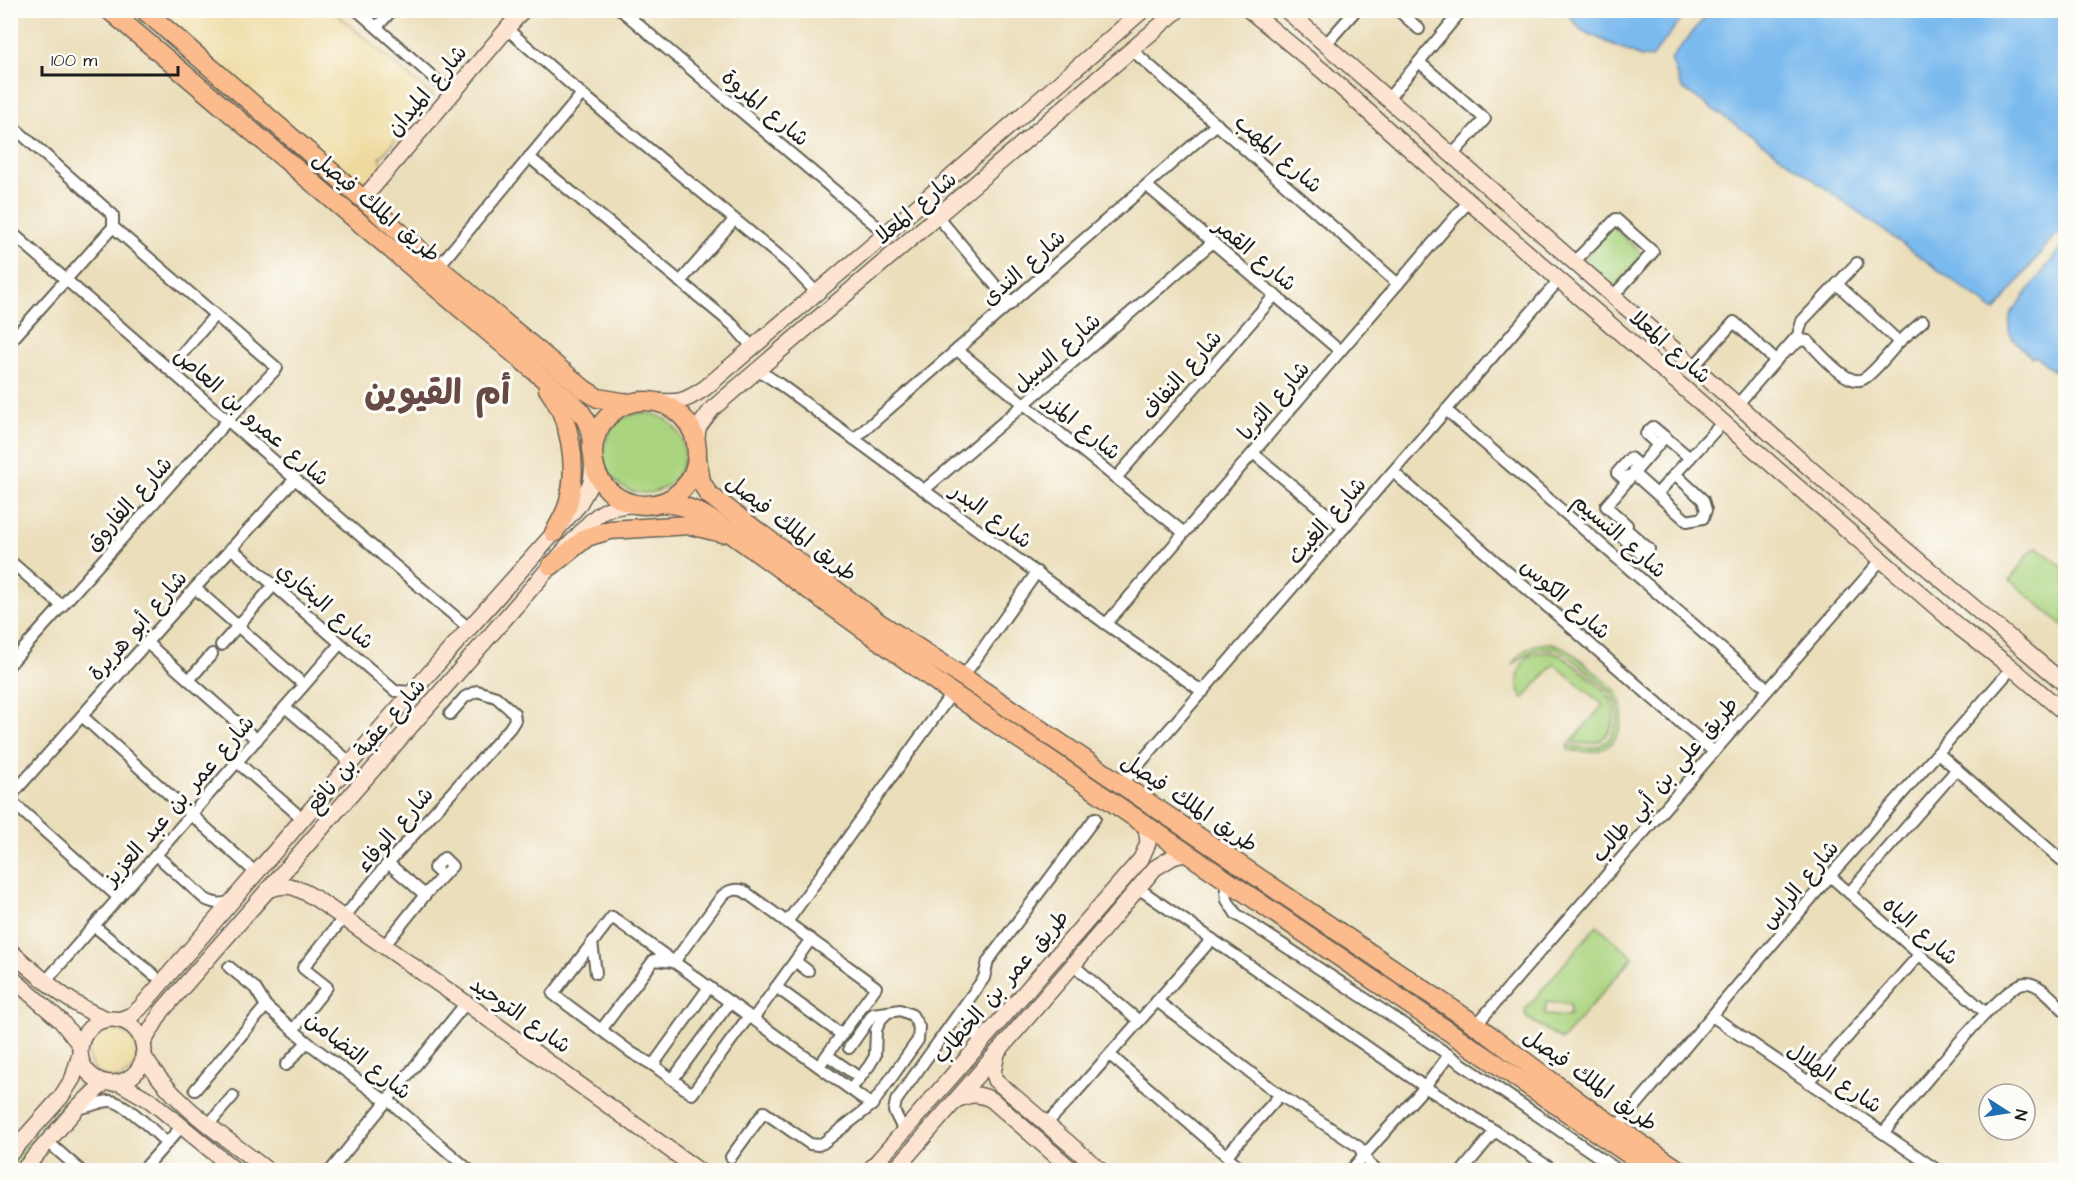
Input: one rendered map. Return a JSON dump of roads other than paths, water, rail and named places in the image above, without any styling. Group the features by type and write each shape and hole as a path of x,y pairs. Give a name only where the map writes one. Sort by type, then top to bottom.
{"main road":[{"name":"طريق الملك فيصل","path":"110,10 578,407 592,433 593,457"},
{"name":"طريق الملك فيصل","path":"144,10 363,199 438,267 585,390 598,398 628,404"},
{"path":"538,375 554,396 562,412 572,459 569,500 554,533"},
{"path":"652,401 669,406 682,417 692,431 696,452 693,473 685,486 674,496 661,503 640,506 624,501 610,492 599,480 593,457 596,435 603,422 614,411 628,404 652,401"},
{"name":"طريق الملك فيصل","path":"696,452 700,482 708,494 878,622 963,677 1476,1025 1586,1107 1679,1170"},
{"name":"طريق الملك فيصل","path":"661,503 678,504 691,508 715,522 952,693 1652,1170"},
{"path":"551,566 587,537 610,530 690,525 705,527 737,539"},
{"path":"1479,1054 1522,1076 1606,1132 1612,1133 1617,1128"}],"street":[{"path":"357,10 452,94"},
{"path":"377,27 392,10"},
{"name":"شارع الميدان","path":"363,199 523,10"},
{"name":"شارع المروة","path":"621,10 886,234"},
{"name":"شارع المعلا","path":"652,401 674,403 687,400 705,388 1143,10"},
{"name":"شارع المعلا","path":"696,452 698,428 704,418 1178,10"},
{"name":"شارع المعلا","path":"1249,10 1324,72 1559,280 1960,628 2066,714"},
{"name":"شارع المعلا","path":"1286,10 1828,484 2066,685"},
{"path":"1326,45 1356,10"},
{"path":"1398,10 1419,29"},
{"path":"1387,100 1462,10"},
{"path":"507,29 582,94 789,264 817,293"},
{"name":"شارع المهب","path":"1133,51 1398,284"},
{"path":"1419,62 1485,119 1451,156"},
{"path":"438,267 582,94"},
{"path":"10,124 113,215 113,227 10,342"},
{"name":"شارع الندى","path":"854,439 1217,124"},
{"path":"530,157 733,326 753,348"},
{"name":"شارع القمر","path":"1147,186 1340,351"},
{"name":"شارع الثريا","path":"1106,624 1469,201"},
{"path":"938,217 1011,304"},
{"path":"1573,263 1616,219 1653,252 1613,296"},
{"path":"680,282 734,220"},
{"path":"113,227 215,315 169,369"},
{"name":"شارع عمرو بن العاص","path":"10,231 294,479 471,627"},
{"name":"شارع السيل","path":"924,490 1213,242"},
{"path":"1658,494 1779,358 1798,335 1802,321 1857,263"},
{"name":"شارع الغيث","path":"1121,785 1559,280"},
{"path":"1837,284 1899,342"},
{"name":"شارع النفاف","path":"1116,478 1275,295"},
{"name":"شارع الفاروق","path":"10,664 277,368 215,315"},
{"path":"1779,358 1802,340 1808,341 1846,378 1856,381 1864,379 1899,342 1923,321"},
{"path":"1694,366 1734,322 1779,358"},
{"name":"شارع المزر","path":"957,350 1183,532"},
{"name":"شارع البدر","path":"758,370 1203,692"},
{"name":"شارع النسيم","path":"1446,410 1768,689"},
{"path":"1625,528 1627,525 1606,506 1662,441 1690,458"},
{"path":"1253,453 1344,528"},
{"name":"شارع عقبة بن نافع","path":"113,1020 132,1015 140,1008 393,714 554,533 587,493 591,483 593,457"},
{"name":"شارع الكوس","path":"1393,472 1714,752"},
{"path":"1799,487 1798,482 1804,473 1811,475 1881,535 1897,542"},
{"path":"1634,474 1687,521 1703,518 1706,510 1702,500 1675,474"},
{"name":"شارع أبو هريرة","path":"10,799 294,479"},
{"name":"شارع عقبة بن نافع","path":"143,1049 162,1011 551,566 596,517 612,506 640,506"},
{"name":"شارع البخاري","path":"231,548 394,692"},
{"name":"طريق علي بن أبي طالب","path":"1476,1025 1882,559"},
{"path":"10,561 62,606"},
{"path":"963,677 1037,572"},
{"path":"221,645 274,585"},
{"path":"195,588 304,685"},
{"path":"471,627 487,639"},
{"path":"147,643 257,740"},
{"name":"شارع عمر بن عبد العزيز","path":"45,981 340,644"},
{"path":"189,680 212,654"},
{"name":"شارع الراس","path":"1617,1128 1830,876 2012,668"},
{"name":"شارع الوفاء","path":"293,1030 327,987 303,968 388,863 510,728 514,720 514,713 496,698 477,691 465,697 450,714"},
{"path":"393,714 396,703 394,692 414,692"},
{"path":"788,922 952,693"},
{"path":"285,707 351,764"},
{"path":"82,716 256,873"},
{"path":"1938,753 2066,864"},
{"path":"237,762 303,819"},
{"path":"1849,893 1957,769"},
{"path":"10,799 119,898"},
{"path":"904,1131 895,1114 896,1101 984,978 988,961 1095,818"},
{"name":"طريق عمر بن الخطاب","path":"870,1170 1145,854 1149,837 1146,826"},
{"name":"شارع التوحيد","path":"301,853 296,865 296,875 315,898"},
{"name":"طريق عمر بن الخطاب","path":"895,1170 1160,864 1187,853"},
{"path":"156,855 205,899 214,904 232,901"},
{"path":"388,863 425,896"},
{"path":"384,946 443,876"},
{"name":"شارع الياه","path":"1830,876 1985,1012"},
{"path":"1226,880 1227,900 1236,914 1323,970 1618,1170"},
{"name":"شارع التوحيد","path":"268,890 290,885 315,898 466,1003 697,1170"},
{"path":"1138,888 1425,1087 1553,1170"},
{"path":"674,962 728,891 737,889 744,891 788,922 876,987 819,1066"},
{"path":"205,899 210,915 207,930"},
{"path":"811,939 776,987 751,1017 692,1094 553,994 612,917 674,962 751,1017 851,1089 872,1105"},
{"path":"94,926 154,975"},
{"path":"1078,932 1084,931 1089,935 1092,944"},
{"path":"1046,1124 1212,939"},
{"path":"592,943 596,973"},
{"path":"10,951 81,1008 134,1028 164,1086 208,1125 267,1170"},
{"path":"1808,1082 1919,954"},
{"path":"601,1030 654,960 674,962"},
{"path":"795,961 808,971"},
{"path":"1073,965 1139,1021"},
{"name":"شارع التضامن","path":"229,967 255,988 266,1006 307,1042 380,1097 389,1101 470,1170"},
{"path":"10,976 61,1021 80,1050 81,1062 90,1075 104,1083 120,1083 143,1096 235,1170"},
{"path":"1883,1133 1985,1012 2013,987 2024,982 2036,986 2066,1012"},
{"path":"653,1065 709,987"},
{"path":"776,987 842,1035"},
{"path":"1157,1001 1280,1095 1359,1147 1369,1164 1376,1170"},
{"path":"673,1079 730,1002"},
{"path":"331,1170 466,1003"},
{"path":"195,1090 266,1006"},
{"path":"731,1157 764,1113 802,1140 818,1146 872,1105 918,1040 919,1027 912,1015 900,1010 873,1014 849,1048"},
{"path":"962,1010 971,1018 978,1045"},
{"path":"851,1089 875,1056 876,1030 881,1019 888,1012"},
{"name":"شارع الهلال","path":"1712,1016 1937,1170"},
{"path":"971,1018 996,1024"},
{"path":"10,1154 61,1097 73,1078 82,1038 92,1026 113,1020"},
{"path":"286,1065 307,1042"},
{"path":"120,1083 136,1072 143,1049"},
{"path":"997,1053 993,1072 995,1080 1100,1170"},
{"path":"827,1055 860,1078"},
{"path":"1110,1055 1243,1170"},
{"path":"1351,1170 1425,1087 1449,1055"},
{"path":"22,1170 77,1108 104,1083"},
{"path":"956,1100 969,1094 979,1094 992,1100 1072,1170"},
{"path":"1227,1155 1280,1095"},
{"path":"208,1125 233,1096"},
{"path":"77,1108 106,1101 117,1102 167,1143"},
{"path":"142,1170 182,1126"},
{"path":"1463,1170 1496,1131"},
{"path":"48,1142 80,1170"}],"water":[{"path":"1565,11 1688,11 1651,58 1641,57 1582,31"},
{"path":"1710,11 2065,11 2065,237 2061,234 2054,236 1995,311 1681,87 1671,59"},
{"path":"2065,237 2065,380 2037,357 2031,357 2013,339 2009,331 2010,315 2063,245"}],"district":[{"name":"أم القيوين","path":"437,392"}]}
